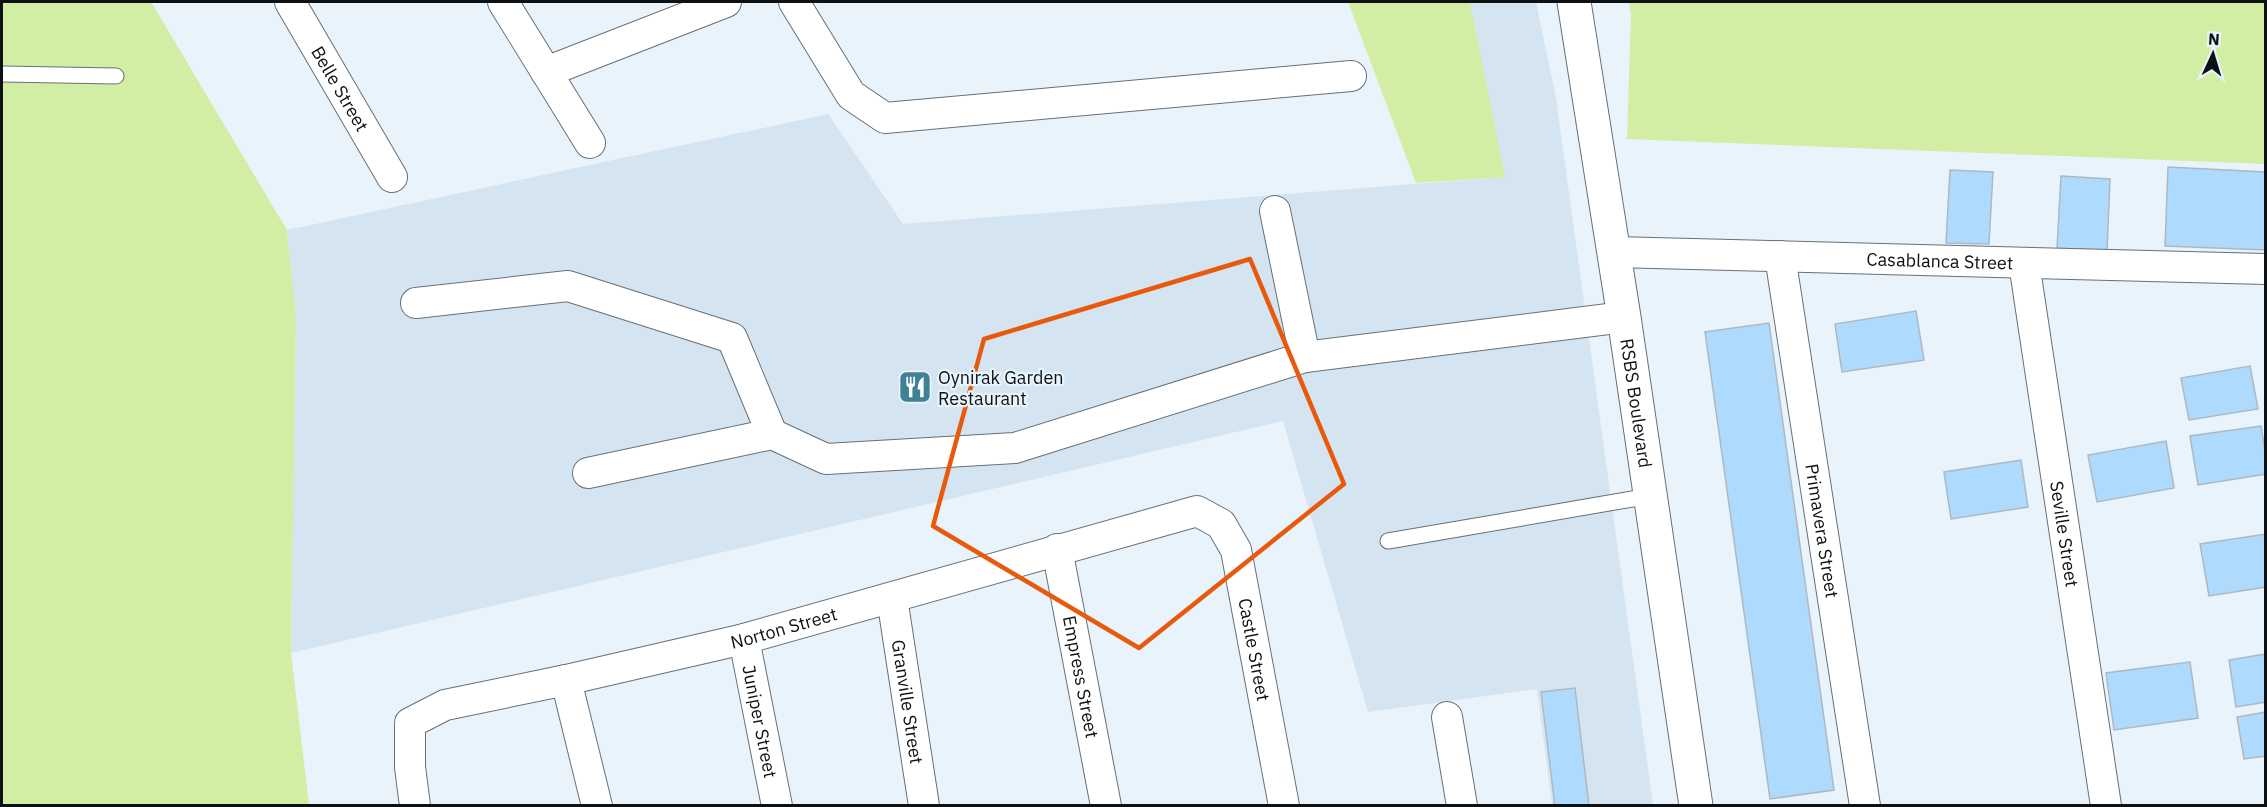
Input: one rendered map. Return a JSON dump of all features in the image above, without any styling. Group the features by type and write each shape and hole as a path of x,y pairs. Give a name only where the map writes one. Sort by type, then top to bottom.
{"street":[{"name":"Belle Street","path":"290,2 392,177"},
{"path":"503,2 590,143"},
{"path":"546,72 726,2"},
{"path":"794,2 851,95 885,118 1351,76"},
{"name":"RSBS Boulevard","path":"1574,2 1624,317 1696,806"},
{"path":"1275,211 1305,357"},
{"name":"Casablanca Street","path":"1614,252 2265,269"},
{"name":"Primavera Street","path":"1780,256 1865,806"},
{"name":"Seville Street","path":"2024,263 2106,806"},
{"path":"416,303 568,286 732,338 772,434"},
{"path":"588,473 772,434 826,459 1015,448 1305,357 1624,317"},
{"name":"Norton Street","path":"415,806 410,767 410,723 446,705 744,639 1197,510"},
{"name":"Castle Street","path":"1197,510 1221,524 1236,550 1284,806"},
{"name":"Empress Street","path":"1057,549 1106,806"},
{"name":"Granville Street","path":"891,598 924,806"},
{"name":"Juniper Street","path":"744,639 777,806"},
{"path":"566,680 597,806"},
{"path":"1447,717 1462,806"}],"lane":[{"path":"2,74 116,76"},
{"path":"1388,541 1650,496"}],"highlighted area":[{"path":"1250,259 1344,484 1139,648 933,526 984,339"}],"shaded area":[{"name":"Oynirak Garden Restaurant","path":"1470,2 1536,2 1556,98 1653,805 1552,805 1537,689 1368,712 1283,421 291,653 296,316 287,230 828,114 903,224 1504,177"}],"green space":[{"path":"2,2 151,2 287,230 296,316 291,653 309,805 2,806"},
{"path":"1348,2 1470,2 1505,177 1416,183"},
{"path":"1629,2 2265,2 2265,164 1627,139 1631,15"}],"building":[{"path":"2168,167 2266,172 2266,250 2165,246"},
{"path":"1950,170 1993,172 1989,244 1946,243"},
{"path":"2061,176 2110,179 2107,251 2057,248"},
{"path":"1916,311 1924,360 1842,372 1835,324"},
{"path":"1769,323 1834,790 1770,799 1705,332"},
{"path":"2250,366 2258,409 2189,420 2181,378"},
{"path":"2261,426 2266,456 2266,474 2198,485 2190,436"},
{"path":"2166,441 2174,488 2097,502 2088,455"},
{"path":"2021,460 2028,507 1951,519 1944,472"},
{"path":"2266,534 2266,587 2209,596 2200,544"},
{"path":"2266,654 2266,702 2236,707 2229,660"},
{"path":"2190,662 2198,718 2114,730 2106,673"},
{"path":"1575,688 1589,806 1555,806 1541,692"},
{"path":"2266,712 2266,756 2244,759 2237,717"}],"place":[{"name":"Oynirak Garden Restaurant","path":"915,387"}]}
